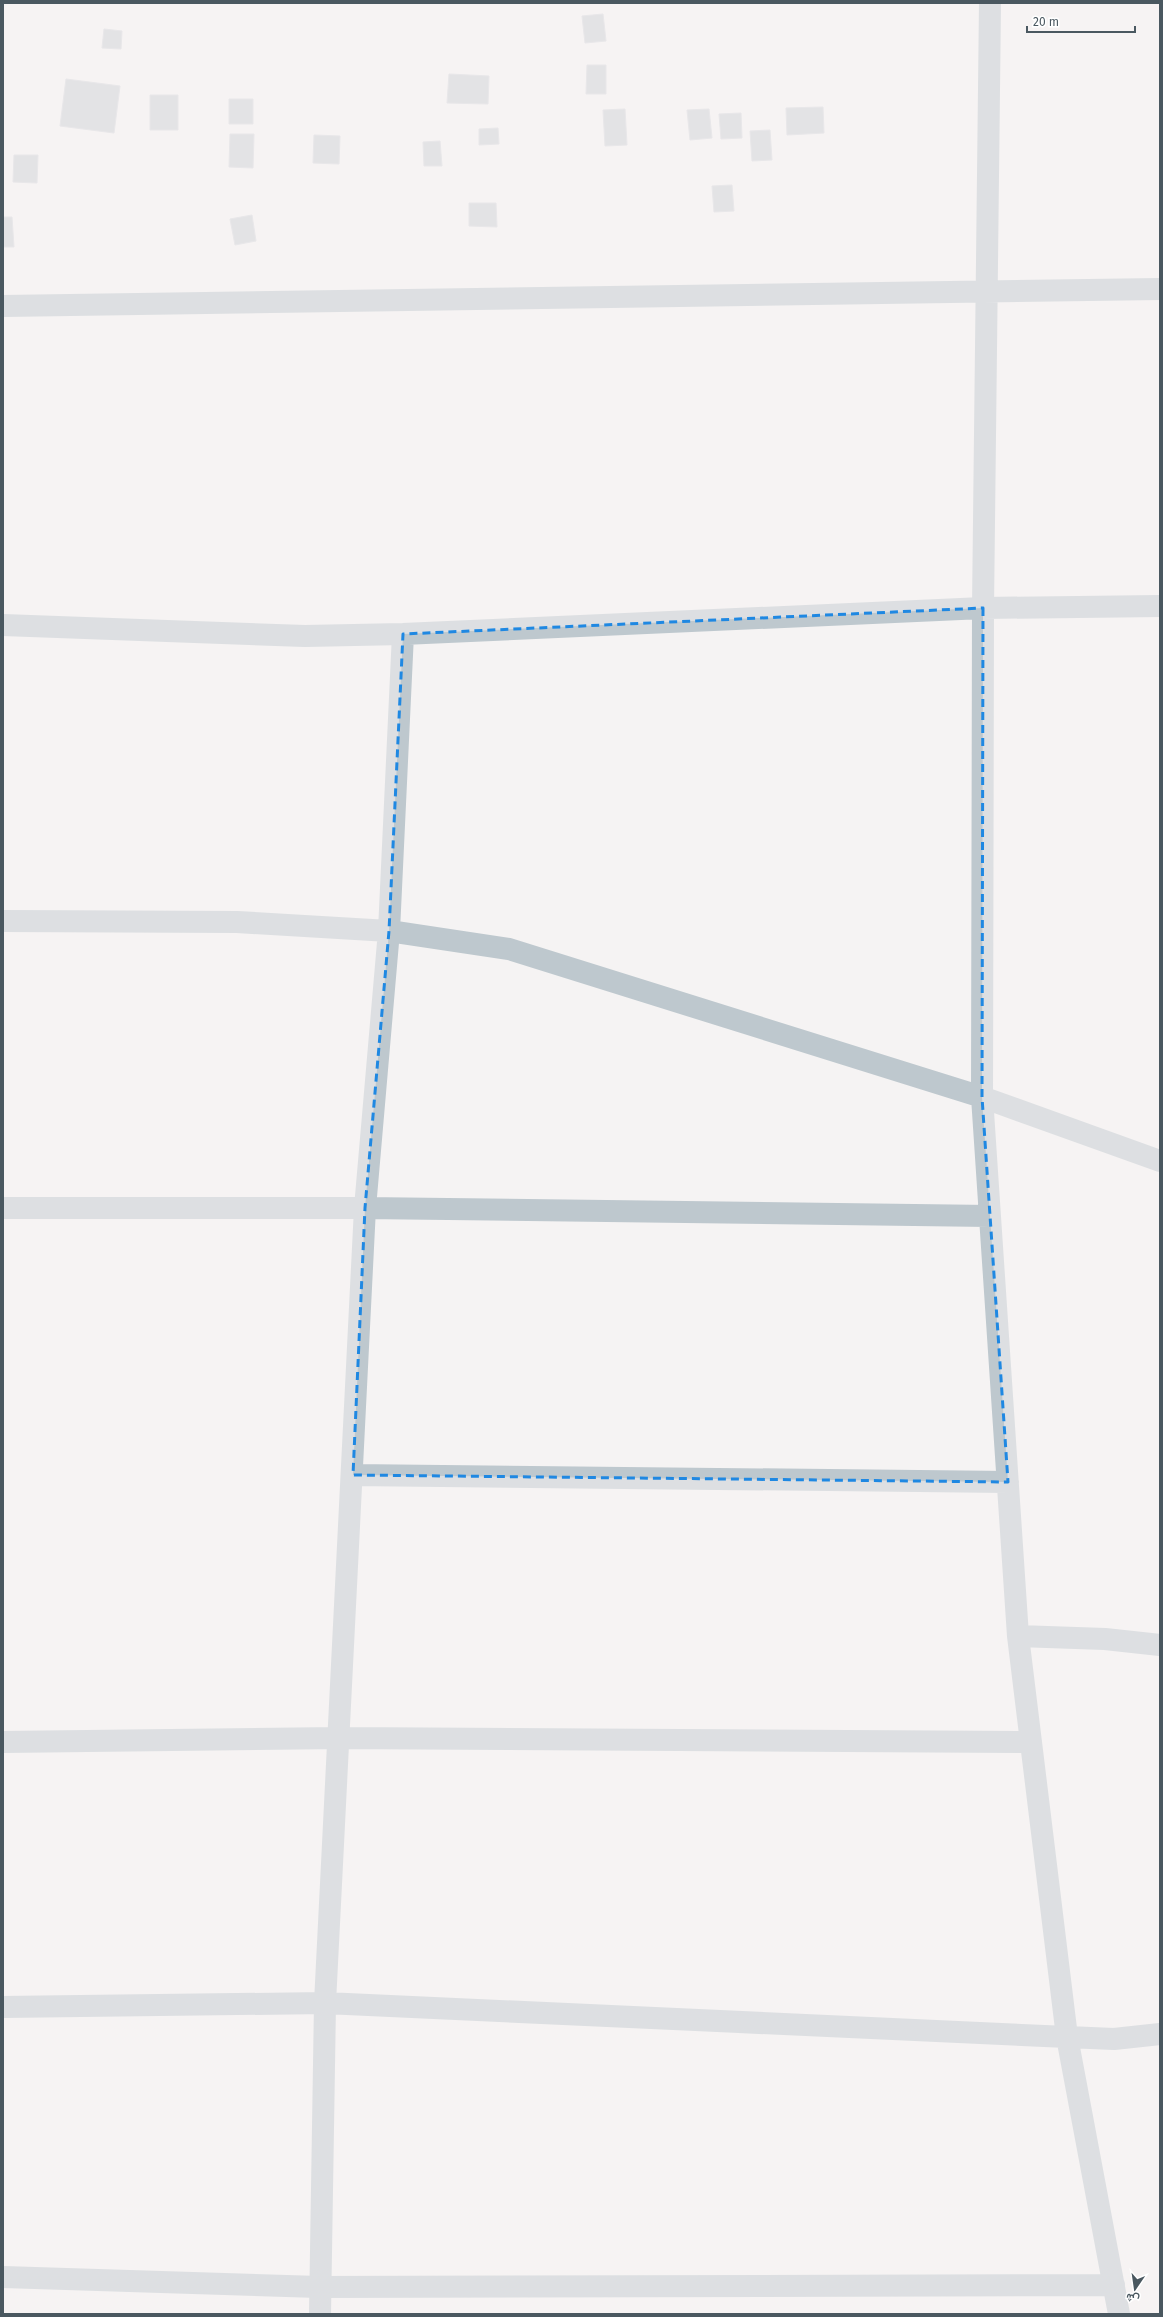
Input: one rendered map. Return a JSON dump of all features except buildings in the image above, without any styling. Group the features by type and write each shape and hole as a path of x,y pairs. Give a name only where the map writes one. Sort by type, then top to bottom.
{"street":[{"path":"990,3 983,608 982,1097 1018,1636 1067,2037 1119,2314"},
{"path":"3,306 1160,289"},
{"path":"3,626 305,636 403,634 983,608 1160,606"},
{"path":"320,2314 319,2287 325,2003 365,1208 389,931 403,634"},
{"path":"3,921 237,922 389,931 509,949 982,1097 1160,1161"},
{"path":"3,1208 365,1208 990,1216"},
{"path":"352,1475 1008,1482"},
{"path":"1018,1636 1105,1638 1160,1645"},
{"path":"3,1742 339,1738 1031,1742"},
{"path":"3,2007 325,2003 1114,2039 1160,2034"},
{"path":"3,2277 319,2287 1114,2285"}],"highlighted area":[{"path":"983,608 982,1097 1008,1482 353,1475 365,1208 389,931 403,634"}]}
